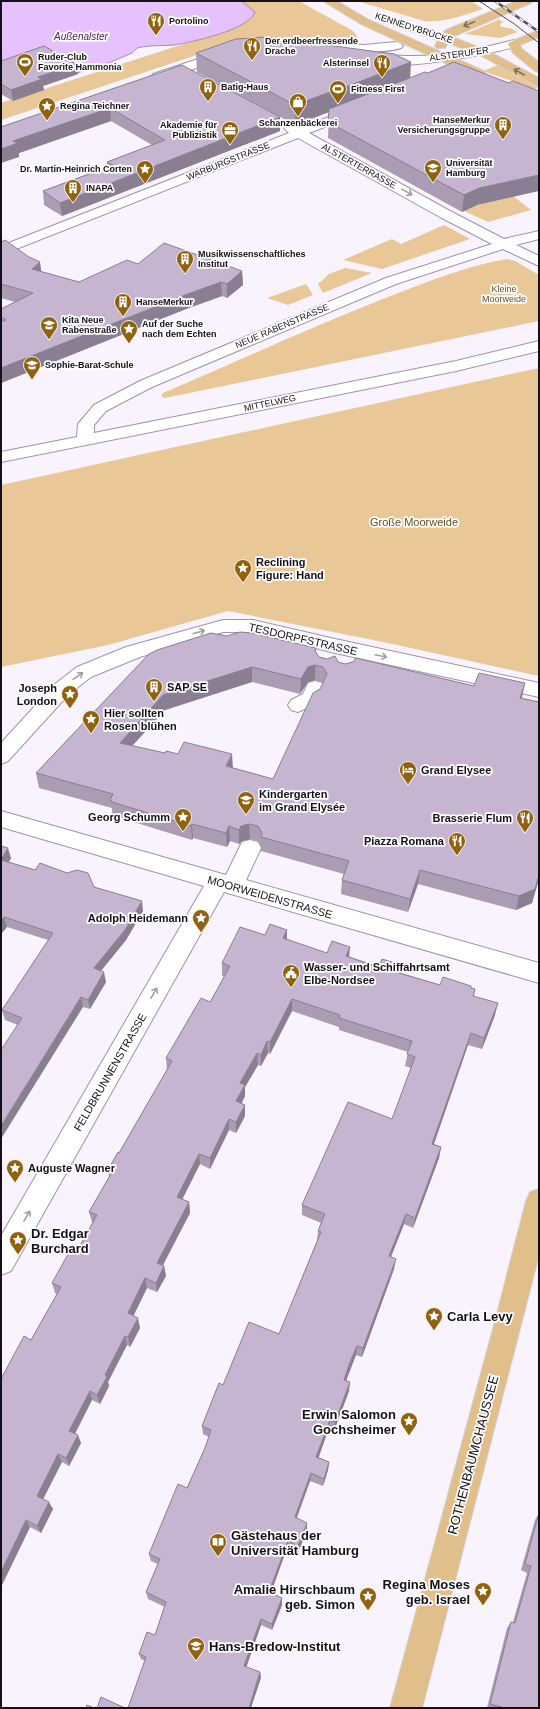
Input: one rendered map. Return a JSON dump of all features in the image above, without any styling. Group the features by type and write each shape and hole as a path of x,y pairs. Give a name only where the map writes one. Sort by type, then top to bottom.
{"main road":[{"name":"KENNEDYBRÜCKE","path":"329,1 365,22 413,45 472,71 492,78"},
{"path":"440,57 440,47 444,38 457,29 525,1"},
{"name":"KENNEDYBRÜCKE","path":"345,9 444,38 482,52 539,83"},
{"path":"539,33 514,44 517,51 539,68"},
{"name":"ROTHENBAUMCHAUSSEE","path":"406,1708 507,1329 539,1201"}],"street":[{"name":"ALSTERUFER","path":"352,49 365,47 376,38 376,32 365,22"},
{"name":"ALSTERUFER","path":"403,61 482,52 514,44"},
{"name":"ALSTERUFER","path":"413,45 374,49 316,50 403,61 434,68 472,71"},
{"path":"148,79 233,52"},
{"path":"434,68 440,57"},
{"path":"179,69 193,76"},
{"name":"WARBURGSTRASSE","path":"1,251 365,106"},
{"name":"ALSTERTERRASSE","path":"279,123 539,262"},
{"name":"NEUE RABENSTRASSE","path":"85,439 86,424 100,408 146,384 391,281 504,244 539,235"},
{"name":"MITTELWEG","path":"1,457 456,366 539,346"},
{"name":"TESDORPFSTRASSE","path":"1,756 73,679 96,666 164,643 223,626 253,626 331,655 351,657 539,690"},
{"path":"298,705 311,698 315,688"},
{"name":"MOORWEIDENSTRASSE","path":"1,819 539,973"},
{"name":"FELDBRUNNENSTRASSE","path":"1,1262 225,884 250,848"}],"green space":[{"path":"241,1 299,1 353,31 357,36 357,45 278,38 252,40 227,45 1,120 1,103 202,38 254,12"},
{"path":"357,1 471,1 483,9 447,20 424,21"},
{"path":"500,19 500,21 504,22 500,24 501,27 510,28 518,32 500,38 465,34"},
{"path":"498,65 537,88 534,89 483,71"},
{"path":"513,196 531,210 488,222 464,211 477,205"},
{"path":"444,225 470,239 382,269 343,260 392,239 401,244"},
{"name":"Kleine Moorweide","path":"507,259 515,261 539,275 539,321 165,398 161,396 163,393 355,310 460,271"},
{"path":"345,268 372,273 323,293 318,284 329,274"},
{"path":"306,284 313,295 288,305 267,298"},
{"name":"Große Moorweide","path":"539,368 539,676 388,643 228,611 108,645 1,667 1,485"}],"water":[{"name":"Außenalster","path":"1,1 241,1 255,12 251,18 231,30 174,45 137,48 132,53 111,62 77,73 1,67"}],"building":[{"path":"267,37 394,54 411,62 295,105 196,53 236,39"},
{"path":"44,46 76,64 38,77 42,79 11,90 1,84 1,61"},
{"path":"454,62 509,83 513,81 539,91 539,175 479,188 464,195 328,122 329,109"},
{"path":"182,65 280,117 60,203 43,191 113,165 107,162 165,140 110,108 13,141 18,143 1,149 1,127"},
{"path":"5,240 29,257 40,262 32,269 79,282 127,260 138,264 164,243 242,271 227,284 221,282 185,295 1,368 1,322 6,320 1,317 1,309 33,293 1,284 1,242"},
{"name":"Grand Elysee","path":"240,632 252,633 316,648 315,651 319,657 327,659 335,656 338,662 345,664 353,662 356,658 474,686 479,673 525,683 520,698 539,702 539,875 535,889 519,896 420,870 410,899 342,880 349,861 261,837 262,833 258,826 249,824 241,826 239,830 229,826 226,833 192,824 191,826 112,802 110,800 113,794 36,773 149,654 157,650 211,633 227,636","holes":["315,665 323,667 327,674 320,689 313,693 273,779 226,766 232,754 184,742 178,754 166,751 165,753 120,743 163,695 252,667 301,679 308,667"]},
{"path":"1,846 8,848 1,860"},
{"path":"1,860 35,870 40,863 67,873 77,870 88,873 94,887 142,901 125,930 94,968 104,972 88,1000 81,997 1,1126 1,1050 22,1018 2,1010 53,933 4,917 1,921"},
{"path":"270,924 287,930 283,938 327,953 332,941 350,947 346,956 378,967 382,959 402,965 399,973 440,985 443,977 471,986 471,988 475,989 473,996 498,1003 484,1038 471,1033 432,1144 441,1147 415,1218 406,1214 389,1256 396,1259 363,1348 357,1346 350,1362 344,1380 350,1382 335,1422 330,1420 316,1457 329,1462 324,1479 311,1473 295,1517 307,1523 298,1546 288,1541 269,1592 282,1598 272,1624 261,1619 244,1666 260,1672 249,1708 128,1708 146,1657 139,1654 147,1632 155,1635 166,1602 146,1592 160,1559 149,1554 178,1484 187,1488 205,1448 211,1430 202,1426 219,1383 223,1385 249,1322 279,1334 321,1232 318,1231 325,1214 302,1205 348,1102 392,1119 415,1057 407,1054 412,1041 339,1018 340,1015 292,999 270,1042 267,1041 261,1055 257,1053 240,1083 245,1085 236,1101 245,1105 236,1122 229,1119 210,1158 199,1154 177,1197 189,1202 157,1263 164,1266 156,1283 145,1278 128,1313 138,1318 128,1337 125,1336 105,1375 107,1377 97,1395 90,1391 69,1431 78,1435 66,1458 58,1454 37,1496 49,1502 37,1526 26,1520 1,1572 1,1379 24,1336 31,1340 61,1287 52,1283 72,1247 78,1249 97,1215 89,1212 112,1172 108,1170 172,1061 166,1058 201,998 210,1002 230,966 222,963 240,927 265,935"},
{"path":"539,1513 539,1708 505,1708 490,1704 511,1622 515,1623 531,1566 525,1564"},
{"path":"101,1697 125,1708 97,1708"},
{"path":"87,1705 94,1708 86,1708"}],"tram line":[{"path":"479,1 513,23 539,43"}],"railway":[{"path":"495,1 539,32"}],"place":[{"name":"Portolino","path":"156,36"},
{"name":"Der erdbeerfressende Drache","path":"252,61"},
{"name":"Ruder-Club Favorite Hammonia","path":"25,77"},
{"name":"Alsterinsel","path":"382,78"},
{"name":"Batig-Haus","path":"208,102"},
{"name":"Fitness First","path":"338,104"},
{"name":"Schanzenbäckerei","path":"298,117"},
{"name":"Regina Teichner","path":"47,121"},
{"name":"HanseMerkur Versicherungsgruppe","path":"503,140"},
{"name":"Akademie für Publizistik","path":"230,145"},
{"name":"Universität Hamburg","path":"433,183"},
{"name":"Dr. Martin-Heinrich Corten","path":"145,184"},
{"name":"INAPA","path":"73,203"},
{"name":"Musikwissenschaftliches Institut","path":"185,274"},
{"name":"HanseMerkur","path":"123,317"},
{"name":"Kita Neue Rabenstraße","path":"49,340"},
{"name":"Auf der Suche nach dem Echten","path":"129,344"},
{"name":"Sophie-Barat-Schule","path":"32,380"},
{"name":"Reclining Figure: Hand","path":"243,583"},
{"name":"SAP SE","path":"154,702"},
{"name":"Joseph London","path":"70,709"},
{"name":"Hier sollten Rosen blühen","path":"91,734"},
{"name":"Grand Elysee","path":"408,785"},
{"name":"Kindergarten im Grand Elysée","path":"246,815"},
{"name":"Georg Schumm","path":"183,832"},
{"name":"Brasserie Flum","path":"525,833"},
{"name":"Piazza Romana","path":"457,856"},
{"name":"Adolph Heidemann","path":"201,933"},
{"name":"Wasser- und Schiffahrtsamt Elbe-Nordsee","path":"291,988"},
{"name":"Auguste Wagner","path":"15,1183"},
{"name":"Dr. Edgar Burchard","path":"18,1255"},
{"name":"Carla Levy","path":"434,1331"},
{"name":"Erwin Salomon Gochsheimer","path":"409,1436"},
{"name":"Gästehaus der Universität Hamburg","path":"218,1557"},
{"name":"Regina Moses geb. Israel","path":"483,1606"},
{"name":"Amalie Hirschbaum geb. Simon","path":"368,1611"},
{"name":"Hans-Bredow-Institut","path":"196,1661"}]}
